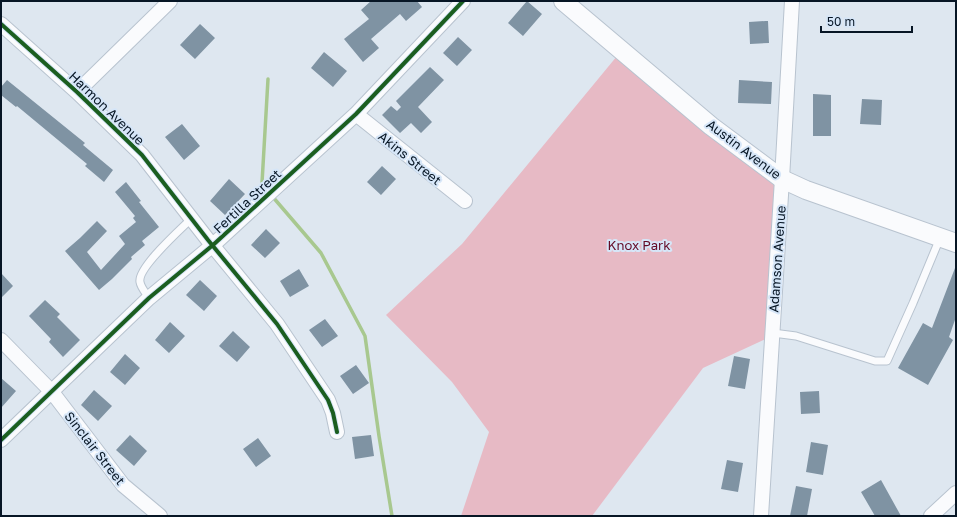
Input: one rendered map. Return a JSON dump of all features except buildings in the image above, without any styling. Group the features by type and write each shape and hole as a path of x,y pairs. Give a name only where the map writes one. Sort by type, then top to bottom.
{"street":[{"path":"77,92 170,1"},
{"name":"Fertilla Street","path":"1,440 149,298 213,245 356,114 463,1"},
{"name":"Austin Avenue","path":"563,1 711,126 782,179 806,190 948,241"},
{"name":"Adamson Avenue","path":"761,516 792,1"},
{"name":"Harmon Avenue","path":"1,24 77,92 142,155 191,219 277,324 328,400 333,412 337,432"},
{"name":"Akins Street","path":"356,114 465,201"},
{"name":"Sinclair Street","path":"1,340 52,392 123,485 160,516"},
{"path":"932,516 956,493"}],"lane":[{"path":"149,298 139,281 141,275 159,251 191,219"},
{"path":"773,333 796,336 875,361 887,361 913,303 948,241"}],"green space":[{"name":"Knox Park","path":"622,50 782,179 772,336 703,368 592,516 461,516 489,432 452,382 386,315 462,244"}],"waterway":[{"path":"268,79 262,183 268,191"},
{"path":"272,196 321,253 365,336 392,516"}],"cycle path":[{"path":"1,440 149,298 213,245 356,114 463,1"},
{"path":"1,24 77,92 142,155 208,240 277,324 328,400 333,413 337,432"}]}
